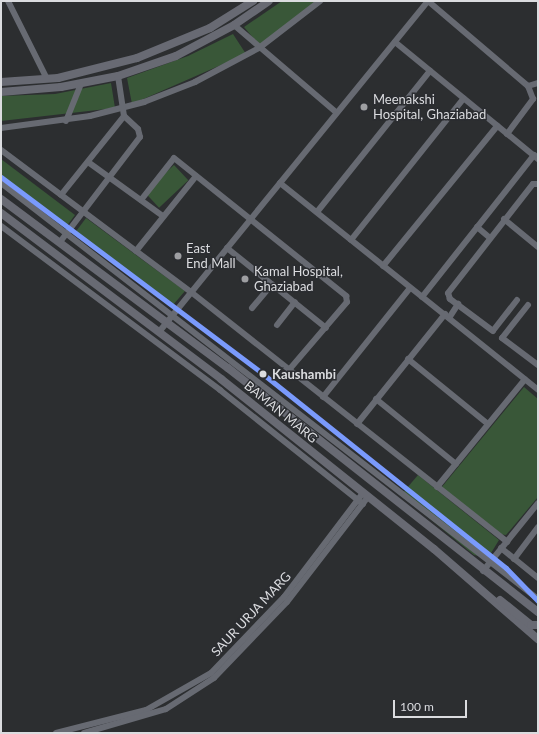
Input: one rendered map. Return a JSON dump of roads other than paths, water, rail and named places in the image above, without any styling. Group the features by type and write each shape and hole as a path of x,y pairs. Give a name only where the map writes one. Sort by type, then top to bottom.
{"main road":[{"path":"1,82 47,79 159,50 210,28 253,1"},
{"path":"1,92 81,84 118,76 164,60 234,25 269,1"},
{"path":"159,50 164,60"},
{"name":"BAMAN MARG","path":"1,199 167,322 483,571 538,612"},
{"name":"BAMAN MARG","path":"1,214 159,332 285,430 363,498 472,580 538,639"},
{"path":"25,217 28,233"},
{"path":"36,239 44,230"},
{"path":"285,430 293,420"},
{"path":"295,439 304,429"},
{"path":"472,580 531,625 538,625"}],"street":[{"path":"8,1 47,79"},
{"path":"1,128 66,121 123,108 195,82 259,48 320,1"},
{"path":"159,332 428,1 528,86 533,99 507,134"},
{"path":"234,25 259,48 337,113"},
{"path":"395,42 536,157 477,227 422,297"},
{"path":"317,212 430,71"},
{"path":"60,242 140,137 138,129 124,116 118,76"},
{"path":"528,86 538,83"},
{"path":"66,121 81,84"},
{"path":"351,240 464,98"},
{"path":"61,195 124,116"},
{"path":"383,266 497,126"},
{"path":"1,150 191,292 507,542"},
{"path":"141,200 174,158 347,298 326,328 289,370"},
{"path":"88,162 163,216"},
{"path":"136,251 196,176"},
{"path":"1,182 174,313 492,560 538,599"},
{"path":"280,183 538,389"},
{"path":"518,300 493,331 450,298 449,291 532,184 538,184"},
{"path":"504,219 538,247"},
{"path":"1,226 363,498"},
{"path":"477,227 490,238"},
{"path":"227,248 326,328"},
{"path":"252,308 272,284"},
{"path":"323,397 410,288"},
{"path":"277,325 295,302"},
{"path":"357,424 408,359 458,304"},
{"path":"528,305 502,338 538,365"},
{"path":"408,359 488,424"},
{"path":"437,487 525,379"},
{"path":"376,399 456,464"},
{"name":"SAUR URJA MARG","path":"56,733 66,732 146,710 211,673 284,597 363,498"},
{"name":"SAUR URJA MARG","path":"84,733 166,709 214,678 287,602 363,498"},
{"path":"483,571 538,503"},
{"path":"514,559 538,528"},
{"path":"501,548 538,578"}],"place":[{"name":"Meenakshi Hospital, Ghaziabad","path":"364,107"},
{"name":"East End Mall","path":"178,256"},
{"name":"Kamal Hospital, Ghaziabad","path":"245,279"},
{"name":"Kaushambi","path":"263,374"}]}
